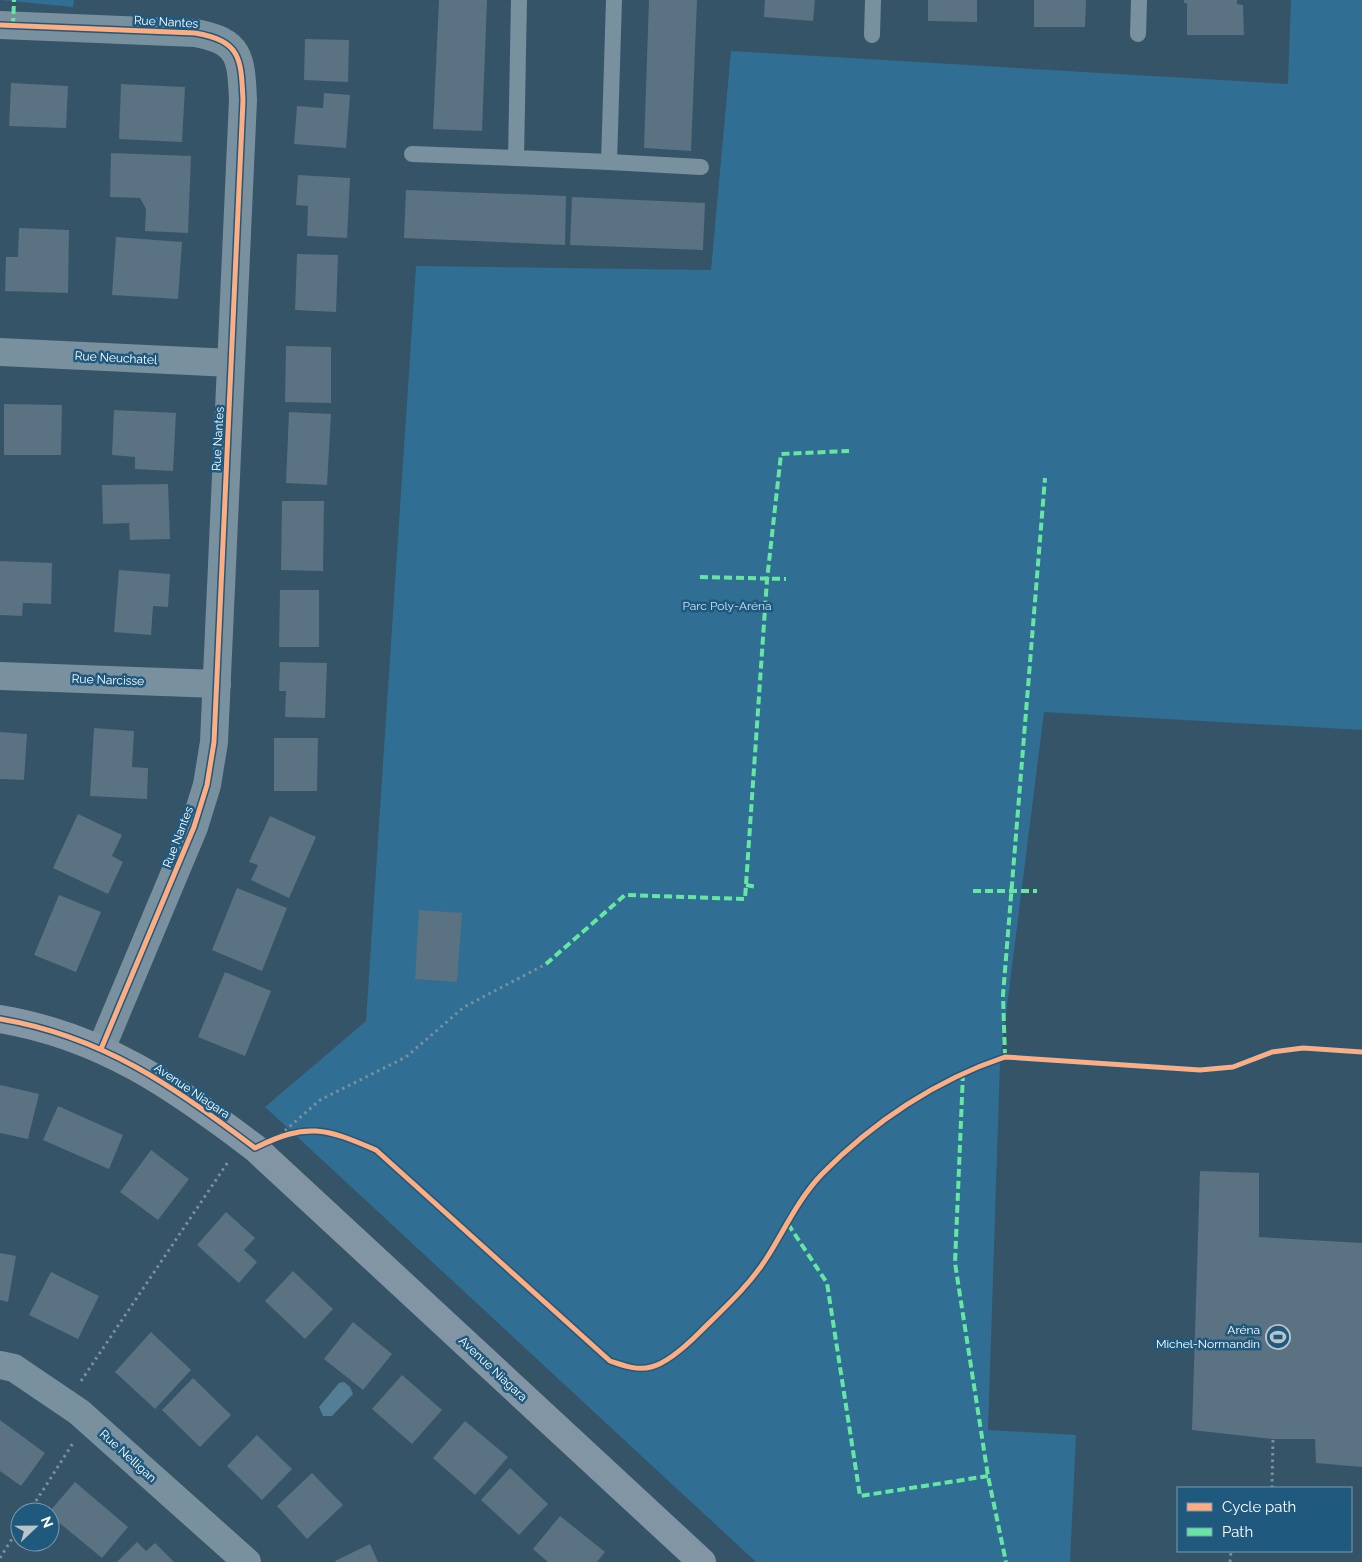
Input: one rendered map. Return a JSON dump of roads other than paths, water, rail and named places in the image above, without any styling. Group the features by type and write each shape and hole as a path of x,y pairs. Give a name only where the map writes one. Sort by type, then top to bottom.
{"street":[{"name":"Rue Nantes","path":"0,25 195,33 217,36 234,49 242,70 243,100 214,742 207,785 194,827 100,1049"},
{"name":"Rue Neuchatel","path":"0,352 231,364"},
{"name":"Rue Narcisse","path":"0,676 217,684"},
{"name":"Avenue Niagara","path":"0,1019 47,1030 100,1049 152,1075 202,1108 255,1148 702,1562"},
{"name":"Rue Nelligan","path":"0,1365 14,1368 79,1412 247,1562"}],"lane":[{"path":"516,158 519,0"},
{"path":"610,162 614,0"},
{"path":"872,35 873,0"},
{"path":"1138,34 1139,0"},
{"path":"412,154 701,167"}],"place":[{"name":"Aréna Michel-Normandin","path":"1278,1337"}],"park label":[{"name":"Parc Poly-Aréna","path":"727,606"}]}
